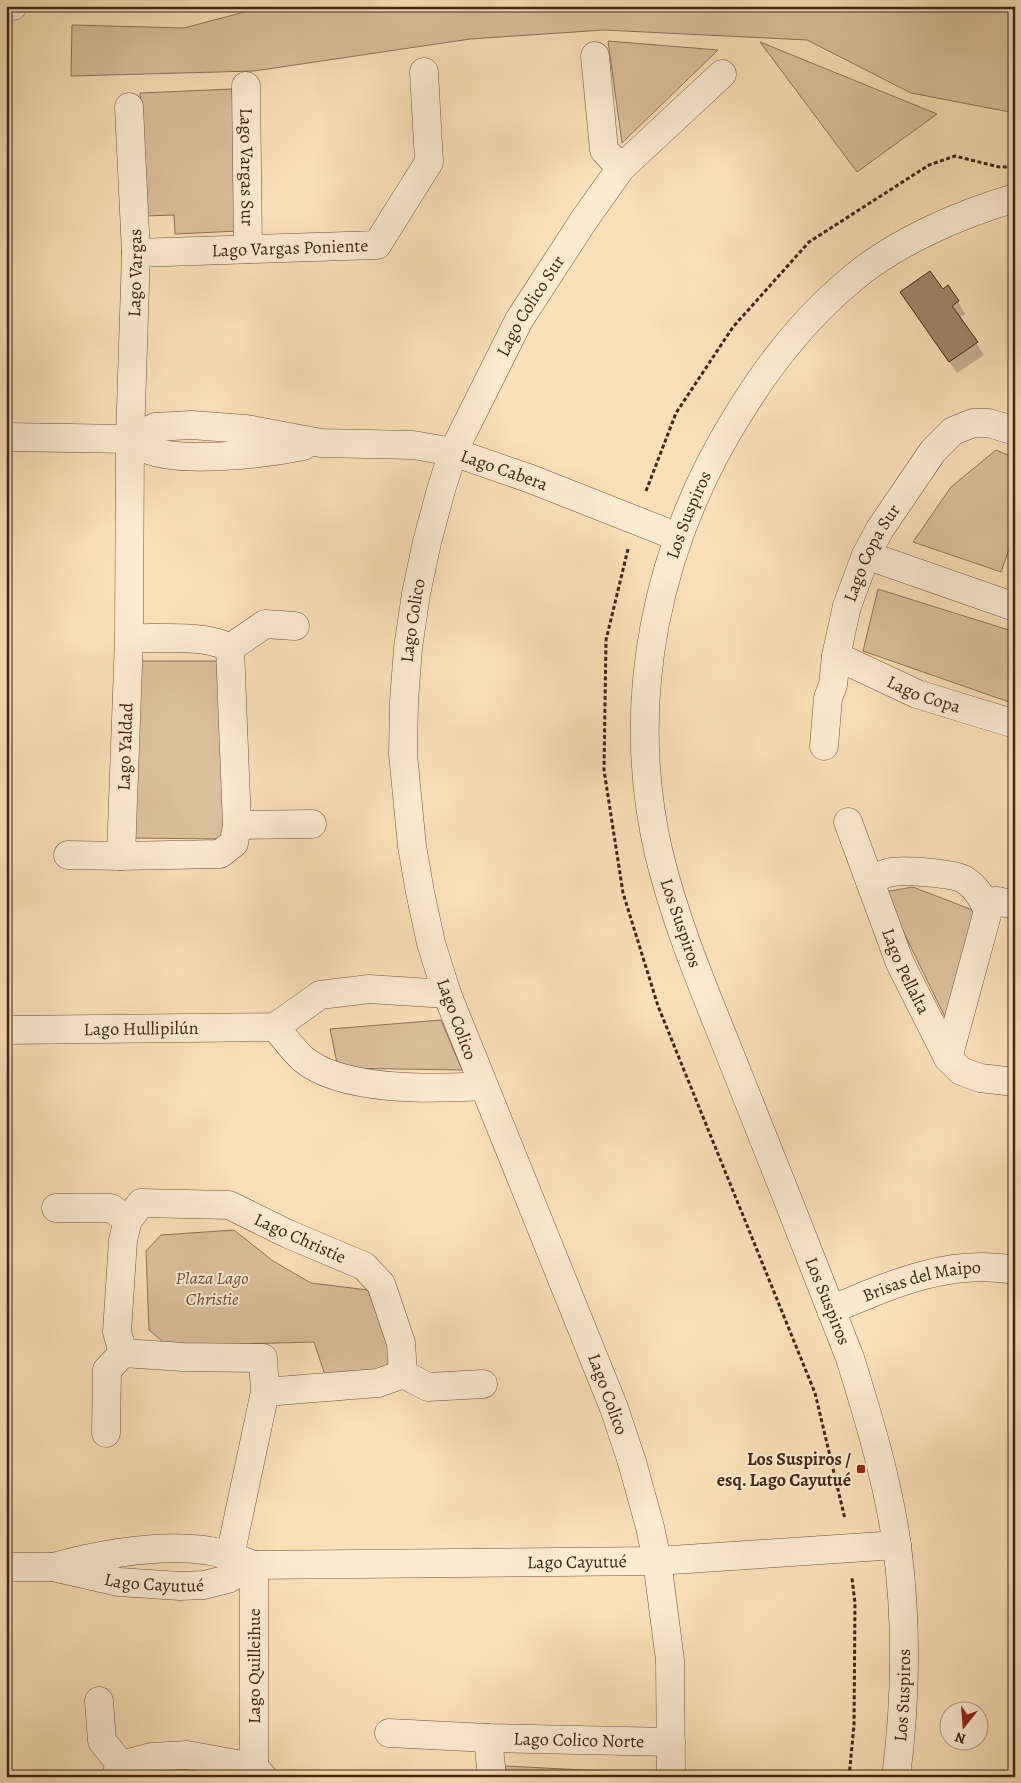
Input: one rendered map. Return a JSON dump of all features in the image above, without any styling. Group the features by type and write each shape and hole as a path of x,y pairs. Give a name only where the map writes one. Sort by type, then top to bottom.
{"street":[{"path":"6,7 14,6"},
{"path":"595,56 604,150 621,168"},
{"name":"Lago Vargas Poniente","path":"136,253 377,245 429,162 424,72"},
{"name":"Lago Colico Sur","path":"454,452 519,320 586,217 621,168 722,74"},
{"name":"Lago Vargas Sur","path":"246,86 248,250"},
{"name":"Lago Vargas","path":"129,107 136,253 130,439"},
{"name":"Los Suspiros","path":"896,1777 901,1738 905,1646 897,1545 888,1496 865,1406 850,1358 683,933 659,856 651,817 645,761 646,686 657,610 678,537 696,492 734,421 754,389 777,358 802,327 826,302 876,261 903,245 970,214 1015,198"},
{"name":"Lago Copa Sur","path":"824,746 828,698 833,685 836,656 847,606 866,555 880,529 933,451 945,438 958,428 974,423 989,423 1009,429"},
{"name":"Lago Cabera","path":"6,437 130,439 155,427 190,425 246,429 321,443 413,445 454,452 531,479 678,537"},
{"name":"Lago Yaldad","path":"121,856 129,638 130,439"},
{"name":"Lago Colico","path":"454,452 441,490 427,542 416,594 408,648 404,701 404,754 412,846 420,892 431,943 447,994 614,1408 637,1478 657,1561"},
{"path":"866,555 1015,607"},
{"path":"230,648 265,624 295,626"},
{"path":"129,638 206,640 230,648"},
{"path":"68,855 220,854 234,843 237,824 230,648"},
{"name":"Lago Copa","path":"836,656 917,694 1015,724"},
{"name":"Lago Pellalta","path":"848,822 900,963 948,1058 961,1071 980,1078 1015,1082"},
{"path":"237,824 312,824"},
{"path":"870,881 890,872 924,872 964,879 979,892 984,902 997,900 1015,904"},
{"name":"Lago Pellalta","path":"948,1058 988,911 984,902"},
{"path":"447,994 370,989 320,995 275,1027 303,1059 329,1074 376,1085 452,1088 483,1086"},
{"name":"Lago Hullipilún","path":"6,1030 275,1027"},
{"name":"Lago Christie","path":"128,1220 141,1203 228,1205 288,1234 364,1266 381,1284 401,1343 403,1374"},
{"path":"56,1208 111,1208 128,1220 123,1240 117,1332 123,1353"},
{"name":"Brisas del Maipo","path":"831,1310 892,1284 923,1274 956,1268 980,1267 1015,1270"},
{"path":"123,1353 183,1357 263,1358 265,1392 242,1560"},
{"path":"106,1433 107,1370 123,1353"},
{"path":"265,1392 378,1383 403,1374 428,1387 483,1384"},
{"name":"Lago Cayutué","path":"53,1567 95,1556 145,1550 186,1549 210,1551 242,1560 657,1561 897,1545"},
{"name":"Lago Cayutué","path":"6,1566 53,1567 119,1582 180,1586 228,1579 242,1560"},
{"name":"Lago Quilleihue","path":"99,1701 102,1740 118,1771 151,1757 187,1755 258,1772 242,1560"},
{"name":"Lago Colico Norte","path":"657,1561 670,1660 671,1777"},
{"name":"Lago Colico Norte","path":"389,1733 488,1738 671,1742"},
{"name":"Lago Colico Norte","path":"488,1738 492,1777"}],"path":[{"path":"849,1777 854,1725 855,1603 844,1510 815,1393 658,1006 623,893 604,770 606,640 634,520 676,412 733,327 809,242 929,165 955,156 999,167 1015,167"}],"green space":[{"path":"267,6 1015,6 1015,113 911,93 807,40 604,30 470,39 254,71 71,76 72,25 184,28"},
{"path":"608,41 718,50 622,143"},
{"path":"760,42 937,114 857,172"},
{"path":"232,89 238,231 175,234 174,215 145,216 140,93"},
{"path":"996,450 1015,458 1015,532 1001,572 913,542 951,487"},
{"path":"878,589 1015,632 1015,704 863,651"},
{"path":"131,661 225,661 224,839 130,838"},
{"path":"913,887 975,911 946,1019 884,892"},
{"path":"441,1020 462,1070 338,1068 330,1029"},
{"name":"Plaza Lago Christie","path":"234,1230 273,1261 311,1283 368,1290 389,1350 388,1370 325,1375 314,1342 168,1346 149,1330 146,1251 161,1235"},
{"path":"505,1766 663,1774 663,1777 505,1777"}],"building":[{"path":"930,271 943,289 948,285 959,301 952,306 978,342 949,362 900,292"}],"place":[{"name":"Los Suspiros / esq. Lago Cayutué","path":"861,1469"}]}
